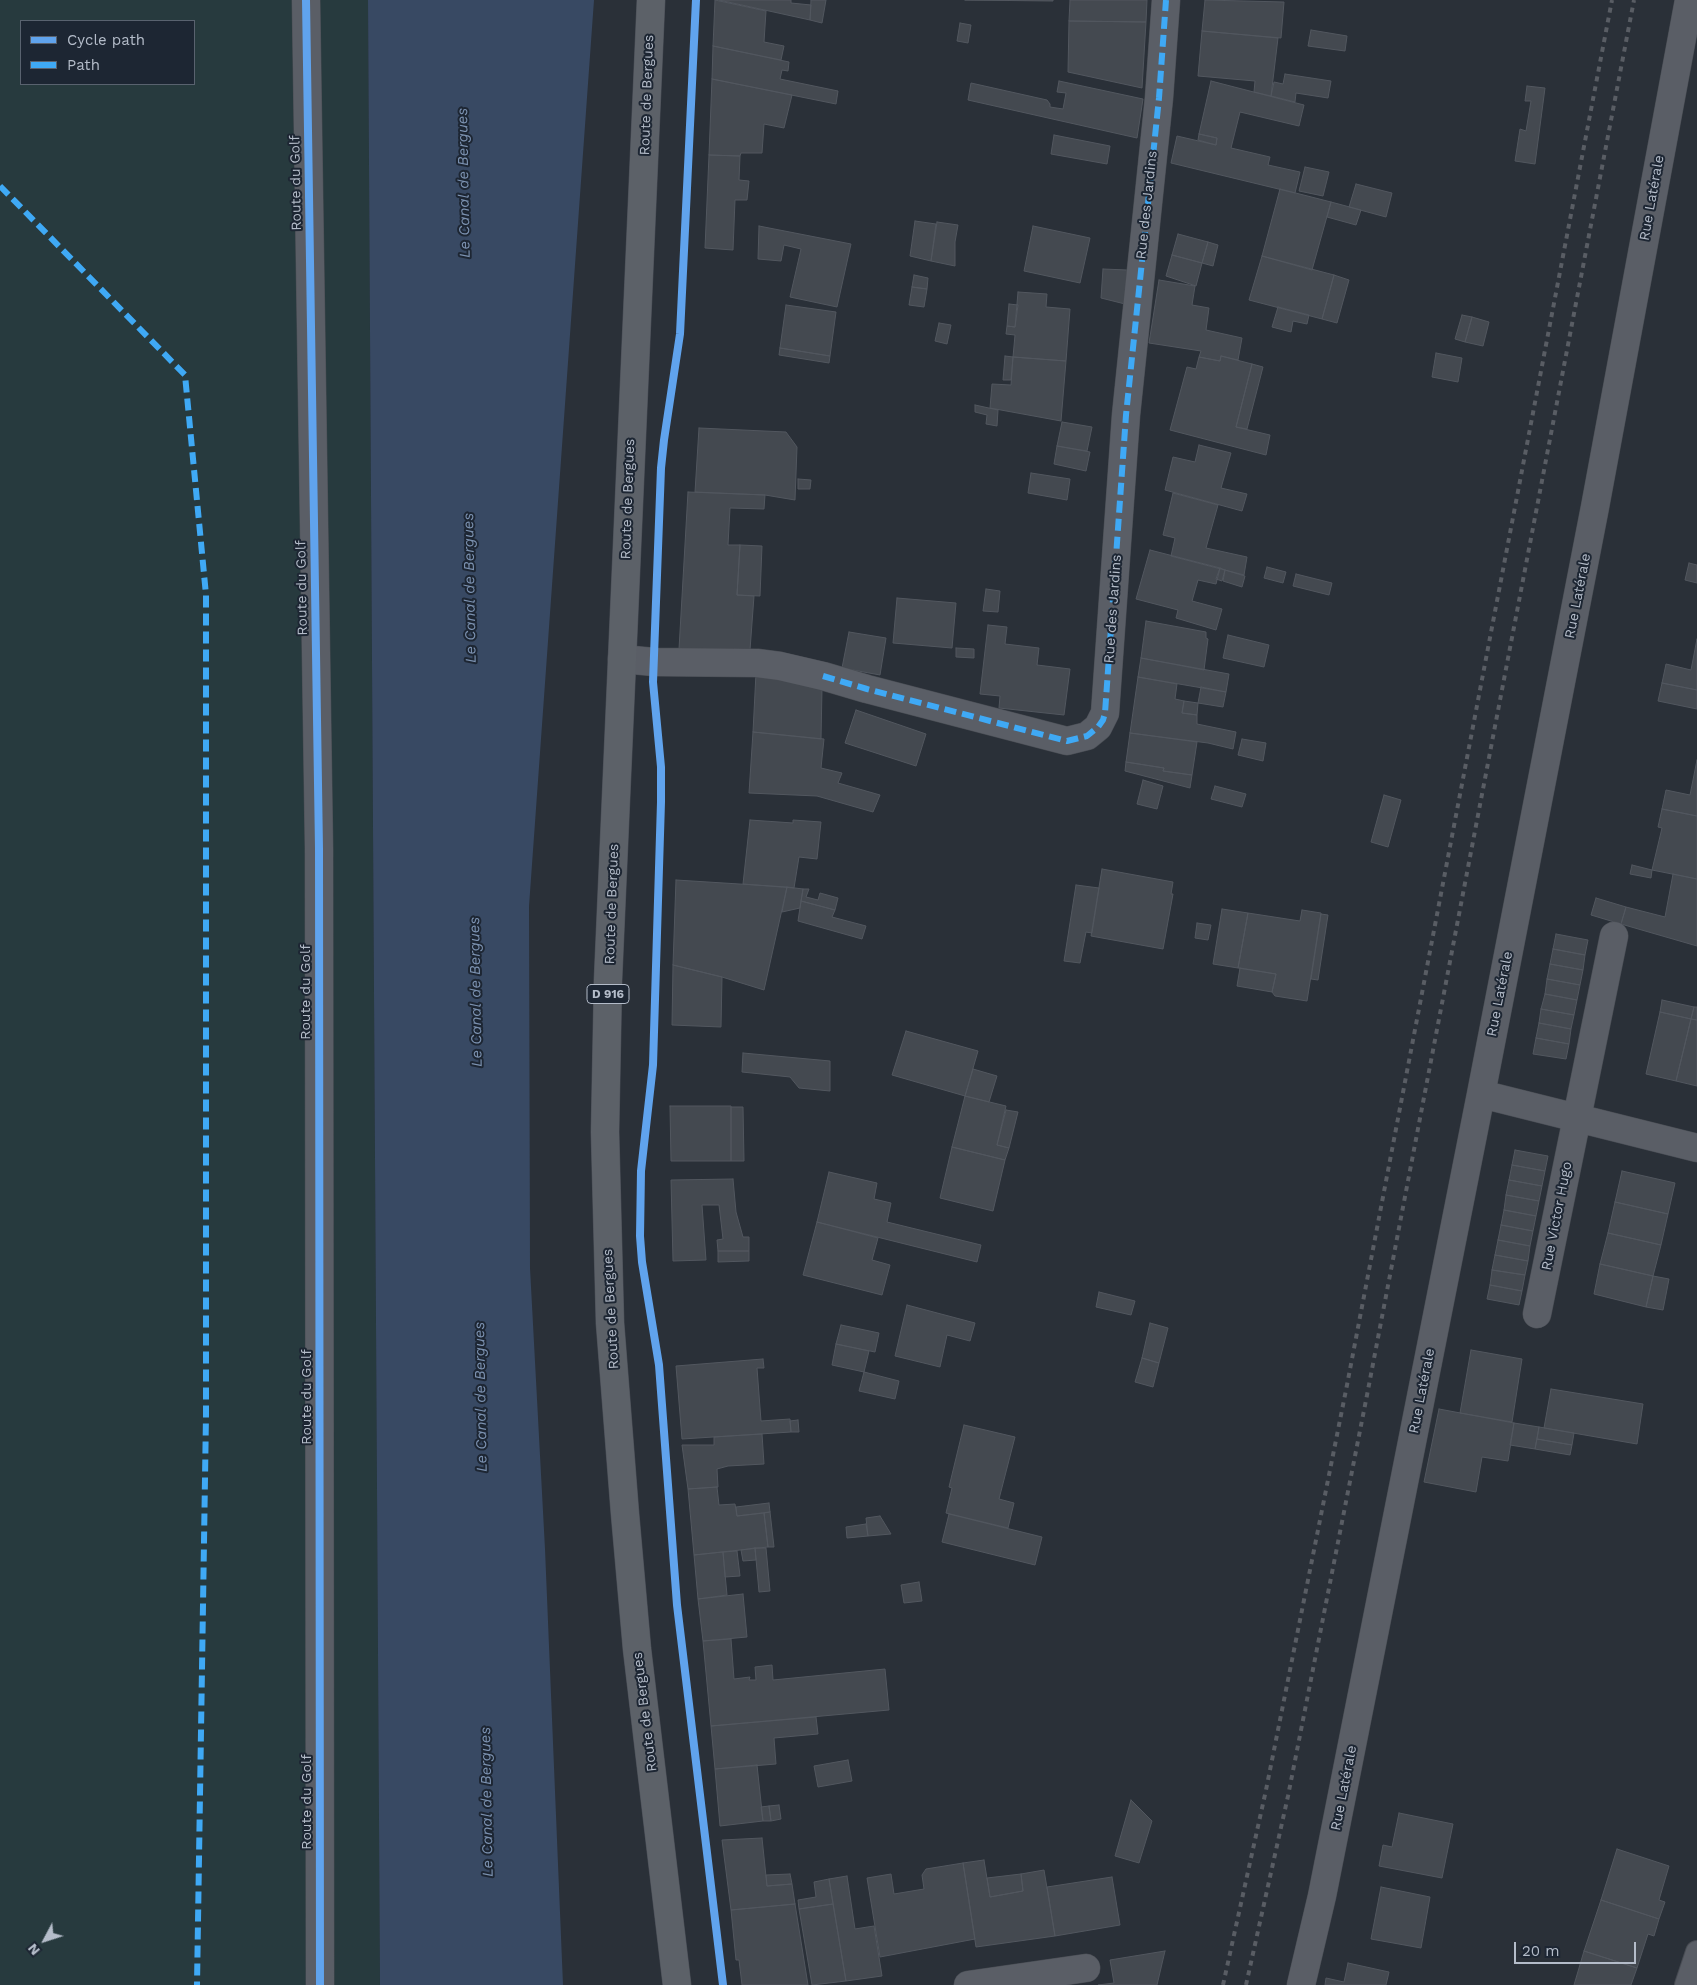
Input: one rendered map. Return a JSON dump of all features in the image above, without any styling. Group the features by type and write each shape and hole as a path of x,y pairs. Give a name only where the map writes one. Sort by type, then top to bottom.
{"main road":[{"name":"Route de Bergues","path":"651,0 608,980 605,1132 610,1323 624,1506 637,1648 677,1985"}],"street":[{"name":"Route du Golf","path":"306,0 319,848 320,1985"},
{"name":"Rue des Jardins","path":"622,659 654,662 757,663 823,676 1067,740 1087,736 1098,728 1105,713 1126,415 1159,98 1166,0"},
{"name":"Rue Latérale","path":"1301,1985 1324,1886 1595,507 1689,0"},
{"name":"Rue Victor Hugo","path":"1537,1314 1614,936"},
{"path":"1480,1094 1697,1148"},
{"path":"968,1985 1086,1968"}],"lane":[{"path":"1686,1985 1697,1952"}],"green space":[{"path":"0,0 368,0 380,1985 0,1985"}],"water":[{"name":"Le Canal de Bergues","path":"368,0 594,0 529,906 530,1268 545,1549 563,1985 380,1985"}],"building":[{"path":"715,0 766,11 764,42 784,46 781,60 713,46"},
{"path":"719,0 791,0 791,3 811,5 810,20"},
{"path":"811,0 826,0 822,23 810,20"},
{"path":"965,0 1053,0 1053,1"},
{"path":"1070,0 1147,0 1146,22 1069,21"},
{"path":"1205,0 1284,2 1281,38 1202,31"},
{"path":"1069,21 1146,22 1142,88 1068,72"},
{"path":"960,23 971,25 968,43 957,41"},
{"path":"1311,30 1347,36 1345,51 1308,46"},
{"path":"1202,31 1278,38 1271,96 1254,92 1255,81 1198,76"},
{"path":"713,46 789,62 788,71 782,70 780,79 838,91 836,104 712,79"},
{"path":"1285,74 1331,81 1328,98 1296,93 1295,102 1271,96 1274,82 1283,84"},
{"path":"712,79 792,95 784,128 764,124 762,153 741,153 740,156 709,155"},
{"path":"1059,81 1143,99 1137,138 968,100 971,83 1047,100 1050,107 1063,109 1066,93 1057,92"},
{"path":"1211,81 1304,105 1299,126 1240,112 1231,148 1270,157 1268,165 1300,172 1295,193 1171,163 1177,136 1216,145 1217,138 1199,134"},
{"path":"1527,86 1545,88 1535,164 1515,161 1520,129 1526,131 1531,101 1525,101"},
{"path":"1199,134 1217,138 1216,145 1198,140"},
{"path":"1054,135 1110,146 1107,164 1051,154"},
{"path":"709,155 740,156 739,180 749,181 747,200 735,200 733,250 705,248"},
{"path":"1305,167 1329,172 1323,196 1299,191"},
{"path":"1356,184 1392,193 1386,217 1349,207"},
{"path":"1280,189 1331,202 1312,270 1262,256"},
{"path":"1331,202 1361,210 1356,225 1327,217"},
{"path":"915,221 936,224 931,261 910,256"},
{"path":"937,222 958,225 955,242 955,266 931,261"},
{"path":"759,226 851,244 837,307 790,297 801,249 784,245 781,261 758,259"},
{"path":"1033,226 1090,238 1080,283 1024,271"},
{"path":"1178,234 1208,242 1202,263 1172,255"},
{"path":"1208,242 1218,245 1213,266 1202,263"},
{"path":"1172,255 1202,263 1196,286 1166,276"},
{"path":"1262,256 1334,275 1322,319 1249,300"},
{"path":"1103,269 1127,270 1125,304 1101,298"},
{"path":"914,275 928,278 927,289 912,287"},
{"path":"1334,275 1349,280 1337,323 1322,319"},
{"path":"1159,280 1195,286 1192,305 1209,308 1206,330 1242,338 1238,360 1221,356 1220,361 1199,357 1201,351 1149,343"},
{"path":"912,287 927,289 924,307 909,305"},
{"path":"1018,292 1047,294 1046,307 1070,309 1066,361 1013,357 1015,335 1006,334 1007,326 1015,327"},
{"path":"1009,304 1018,305 1015,327 1007,326"},
{"path":"786,305 836,312 830,356 780,348"},
{"path":"1278,307 1309,315 1307,324 1293,321 1291,332 1272,327"},
{"path":"1462,315 1472,317 1465,342 1455,339"},
{"path":"1472,317 1489,322 1483,346 1465,342"},
{"path":"939,323 951,325 947,344 935,341"},
{"path":"780,348 830,356 829,363 779,355"},
{"path":"1436,353 1462,358 1458,382 1432,377"},
{"path":"1005,356 1013,357 1011,380 1003,380"},
{"path":"1221,356 1252,364 1236,427 1270,435 1266,455 1170,430 1187,367 1196,369 1199,357 1220,361"},
{"path":"1013,357 1066,361 1061,421 990,408 992,384 1011,385"},
{"path":"1252,364 1263,367 1247,429 1236,427"},
{"path":"975,405 998,410 997,426 986,424 987,415 975,412"},
{"path":"1062,422 1092,427 1087,451 1057,446"},
{"path":"699,428 786,432 797,447 795,500 765,495 695,492"},
{"path":"1199,445 1231,453 1221,488 1247,494 1242,511 1165,490 1173,457 1195,462"},
{"path":"1057,446 1090,452 1086,471 1054,464"},
{"path":"1031,473 1070,479 1067,500 1028,493"},
{"path":"798,479 811,480 810,489 798,489"},
{"path":"688,492 765,495 764,509 730,508 728,545 740,545 737,595 754,596 750,650 734,649 733,652 679,649"},
{"path":"1173,493 1218,505 1206,548 1247,557 1244,575 1171,556 1175,538 1163,535"},
{"path":"740,545 762,546 760,596 737,595"},
{"path":"1150,550 1220,568 1216,584 1198,580 1192,601 1222,609 1216,630 1176,618 1178,610 1136,599"},
{"path":"1689,563 1697,565 1697,583 1685,580"},
{"path":"1267,567 1286,572 1283,583 1264,578"},
{"path":"1220,568 1225,570 1222,581 1216,579"},
{"path":"1225,570 1245,576 1242,587 1223,581"},
{"path":"1296,574 1332,583 1329,595 1293,586"},
{"path":"986,589 1000,591 998,612 983,611"},
{"path":"897,598 956,603 952,648 893,643"},
{"path":"1146,621 1206,632 1206,638 1208,639 1204,670 1141,658"},
{"path":"988,625 1007,627 1005,644 1039,648 1037,665 1070,669 1064,715 999,708 1000,696 980,694"},
{"path":"849,632 886,638 880,675 842,668"},
{"path":"1228,635 1269,645 1264,667 1223,658"},
{"path":"1697,639 1697,690 1662,683 1666,664 1691,670"},
{"path":"956,648 974,649 974,658 956,657"},
{"path":"1141,658 1229,674 1226,692 1138,677"},
{"path":"756,673 822,688 821,739 753,732"},
{"path":"1138,677 1177,684 1175,699 1184,701 1182,713 1197,715 1197,724 1236,732 1233,749 1208,743 1130,733"},
{"path":"1662,683 1697,690 1697,709 1658,701"},
{"path":"1201,687 1226,692 1223,707 1198,703"},
{"path":"1184,701 1198,703 1197,715 1182,713"},
{"path":"856,710 926,734 916,766 845,743"},
{"path":"753,732 824,739 821,768 842,773 838,783 880,795 873,812 817,796 749,793"},
{"path":"1130,733 1197,742 1192,775 1163,771 1164,768 1126,762"},
{"path":"1242,739 1266,743 1263,761 1238,755"},
{"path":"1697,760 1697,816 1662,809 1666,790 1690,795"},
{"path":"1126,762 1164,768 1163,771 1192,775 1190,788 1125,771"},
{"path":"1143,780 1163,786 1157,809 1137,804"},
{"path":"1215,786 1246,794 1242,807 1211,799"},
{"path":"1384,795 1401,800 1388,847 1371,842"},
{"path":"1662,809 1697,816 1697,879 1652,870 1662,828 1658,827"},
{"path":"750,820 793,823 793,820 821,822 817,859 799,857 794,888 743,884"},
{"path":"1632,865 1652,870 1651,878 1630,874"},
{"path":"1102,869 1173,882 1171,894 1173,894 1163,949 1091,936"},
{"path":"1673,874 1697,879 1697,946 1621,924 1626,907 1665,917"},
{"path":"676,880 787,887 764,990 673,965"},
{"path":"1076,885 1099,888 1092,933 1086,932 1080,963 1064,961"},
{"path":"787,887 803,889 800,908 782,912"},
{"path":"803,889 809,889 806,897 818,900 820,893 838,898 835,910 801,901"},
{"path":"1596,898 1626,907 1621,924 1591,915"},
{"path":"801,901 835,910 832,917 866,926 862,939 798,921"},
{"path":"1222,909 1248,913 1238,968 1213,964"},
{"path":"1302,910 1321,913 1307,1001 1275,996 1272,992 1276,974 1238,968 1248,913 1300,921"},
{"path":"1321,914 1328,915 1318,980 1311,979"},
{"path":"1197,923 1211,925 1208,940 1195,938"},
{"path":"1556,934 1588,940 1585,955 1553,949"},
{"path":"1553,949 1585,955 1583,970 1550,964"},
{"path":"1550,964 1583,970 1580,985 1547,979"},
{"path":"673,965 722,977 721,1027 672,1025"},
{"path":"1240,968 1276,974 1272,992 1237,986"},
{"path":"1547,979 1580,985 1577,1000 1545,994"},
{"path":"1545,994 1577,1000 1574,1015 1541,1009"},
{"path":"1662,1000 1694,1007 1691,1019 1660,1012"},
{"path":"1694,1007 1697,1007 1697,1020 1691,1019"},
{"path":"1541,1009 1574,1015 1571,1029 1539,1023"},
{"path":"1660,1012 1691,1019 1676,1081 1646,1074"},
{"path":"1691,1019 1697,1020 1697,1086 1676,1081"},
{"path":"1539,1023 1571,1029 1569,1044 1536,1038"},
{"path":"906,1031 978,1051 965,1096 892,1075"},
{"path":"1536,1038 1569,1044 1566,1059 1533,1054"},
{"path":"743,1053 830,1061 830,1091 799,1088 790,1077 742,1072"},
{"path":"973,1069 997,1076 989,1102 965,1096"},
{"path":"965,1096 1006,1106 997,1145 1009,1148 1005,1160 952,1147"},
{"path":"670,1106 731,1106 731,1161 671,1161"},
{"path":"731,1107 743,1107 744,1161 731,1161"},
{"path":"1006,1110 1018,1112 1009,1148 997,1145"},
{"path":"952,1147 1005,1160 993,1211 940,1198"},
{"path":"1515,1150 1548,1156 1545,1171 1512,1165"},
{"path":"1512,1165 1545,1171 1542,1186 1509,1180"},
{"path":"1622,1171 1675,1183 1668,1214 1615,1202"},
{"path":"829,1172 877,1183 874,1199 891,1203 887,1222 981,1245 977,1262 817,1222"},
{"path":"733,1179 736,1212 743,1237 749,1237 749,1251 718,1251 717,1240 723,1239 719,1205 702,1205 706,1260 673,1261 671,1180"},
{"path":"1509,1180 1542,1186 1539,1201 1506,1195"},
{"path":"1506,1195 1539,1201 1536,1216 1504,1210"},
{"path":"1615,1202 1668,1214 1661,1245 1608,1233"},
{"path":"1504,1210 1536,1216 1533,1231 1501,1225"},
{"path":"817,1222 878,1238 872,1260 890,1265 882,1295 803,1275"},
{"path":"1501,1225 1533,1231 1530,1246 1498,1240"},
{"path":"1608,1233 1661,1245 1653,1276 1600,1264"},
{"path":"1498,1240 1530,1246 1528,1261 1495,1255"},
{"path":"718,1251 749,1251 749,1261 718,1262"},
{"path":"1495,1255 1528,1261 1525,1275 1492,1270"},
{"path":"1600,1264 1653,1276 1646,1307 1594,1294"},
{"path":"1492,1270 1525,1275 1522,1291 1490,1285"},
{"path":"1653,1276 1669,1279 1663,1310 1646,1307"},
{"path":"1490,1285 1522,1291 1519,1305 1487,1299"},
{"path":"1099,1292 1135,1301 1131,1315 1096,1307"},
{"path":"907,1305 975,1323 970,1341 947,1335 940,1367 895,1356"},
{"path":"1150,1323 1168,1328 1159,1363 1142,1358"},
{"path":"841,1325 879,1333 875,1352 836,1344"},
{"path":"836,1344 869,1351 864,1372 832,1365"},
{"path":"1471,1350 1522,1359 1512,1422 1460,1413"},
{"path":"1142,1358 1159,1363 1153,1387 1135,1382"},
{"path":"763,1359 764,1368 757,1368 761,1421 790,1419 791,1432 682,1439 676,1366"},
{"path":"864,1372 899,1381 895,1399 859,1391"},
{"path":"1551,1389 1643,1404 1637,1444 1544,1428"},
{"path":"1439,1409 1514,1423 1508,1461 1482,1457 1476,1492 1424,1482"},
{"path":"798,1420 799,1432 791,1432 790,1421"},
{"path":"1514,1423 1539,1427 1535,1449 1510,1445"},
{"path":"964,1425 1015,1437 999,1499 1014,1503 1008,1528 946,1513 952,1488 949,1487"},
{"path":"1539,1427 1574,1433 1572,1445 1537,1439"},
{"path":"762,1434 764,1464 728,1466 717,1469 718,1487 688,1489 682,1445 714,1445 714,1437"},
{"path":"1537,1439 1572,1445 1570,1455 1535,1449"},
{"path":"717,1487 719,1505 735,1504 737,1516 764,1513 768,1547 694,1555 688,1489"},
{"path":"769,1503 770,1512 737,1516 736,1507"},
{"path":"770,1512 774,1547 768,1547 764,1513"},
{"path":"949,1514 1042,1537 1035,1565 942,1542"},
{"path":"880,1516 891,1534 868,1536 866,1518"},
{"path":"866,1524 868,1536 847,1538 846,1527"},
{"path":"755,1548 756,1560 743,1561 741,1550"},
{"path":"755,1548 766,1548 770,1591 759,1592"},
{"path":"737,1551 740,1576 725,1577 723,1552"},
{"path":"723,1552 727,1595 698,1599 694,1555"},
{"path":"919,1582 922,1601 904,1603 901,1585"},
{"path":"743,1594 747,1637 703,1641 698,1599"},
{"path":"731,1639 734,1679 750,1677 749,1680 756,1680 755,1667 772,1665 773,1680 885,1669 889,1710 711,1726 703,1641"},
{"path":"816,1717 818,1734 774,1738 776,1764 715,1769 711,1726"},
{"path":"848,1760 852,1781 818,1787 814,1766"},
{"path":"757,1765 763,1821 720,1826 715,1769"},
{"path":"1131,1800 1152,1821 1139,1863 1115,1856"},
{"path":"779,1805 781,1819 771,1821 769,1806"},
{"path":"769,1806 771,1821 763,1821 761,1807"},
{"path":"1399,1813 1453,1824 1442,1878 1379,1866 1383,1845 1392,1847"},
{"path":"762,1838 767,1886 792,1884 795,1904 731,1910 722,1840"},
{"path":"1617,1849 1669,1866 1659,1900 1665,1902 1659,1919 1601,1900"},
{"path":"984,1860 990,1897 1023,1891 1021,1874 1044,1870 1055,1936 976,1947 963,1863"},
{"path":"963,1863 975,1939 880,1957 867,1878 891,1874 894,1894 924,1889 922,1875 926,1869"},
{"path":"790,1874 792,1884 767,1886 766,1875"},
{"path":"1021,1874 1023,1891 990,1897 987,1878"},
{"path":"847,1876 855,1929 874,1926 882,1976 846,1981 829,1879"},
{"path":"1112,1877 1120,1925 1055,1936 1047,1887"},
{"path":"829,1879 833,1904 799,1909 798,1900 816,1897 814,1882"},
{"path":"1381,1887 1430,1897 1421,1948 1371,1939"},
{"path":"1601,1900 1659,1919 1654,1936 1648,1934 1637,1968 1584,1951"},
{"path":"795,1904 808,1985 742,1985 739,1960 736,1960 731,1910"},
{"path":"833,1904 846,1981 812,1985 799,1909"},
{"path":"1165,1951 1157,1985 1098,1985 1114,1983 1110,1960"},
{"path":"1584,1951 1637,1968 1631,1985 1574,1985"},
{"path":"1348,1963 1389,1972 1386,1985 1325,1985 1326,1978 1344,1982"}],"railway":[{"path":"1223,1985 1266,1790 1347,1385 1612,0"},
{"path":"1246,1985 1288,1796 1368,1390 1634,0"}],"marked path":[{"path":"823,676 1067,741 1087,736 1103,720 1126,415 1159,98 1166,0"},
{"path":"0,186 185,375 206,595 206,1415 197,1985"}],"cycle path":[{"path":"306,0 319,848 320,1985"},
{"path":"696,0 680,334 661,468 653,682 661,767 661,802 653,1065 641,1171 640,1236 642,1262 659,1365 677,1605 723,1985"}]}
